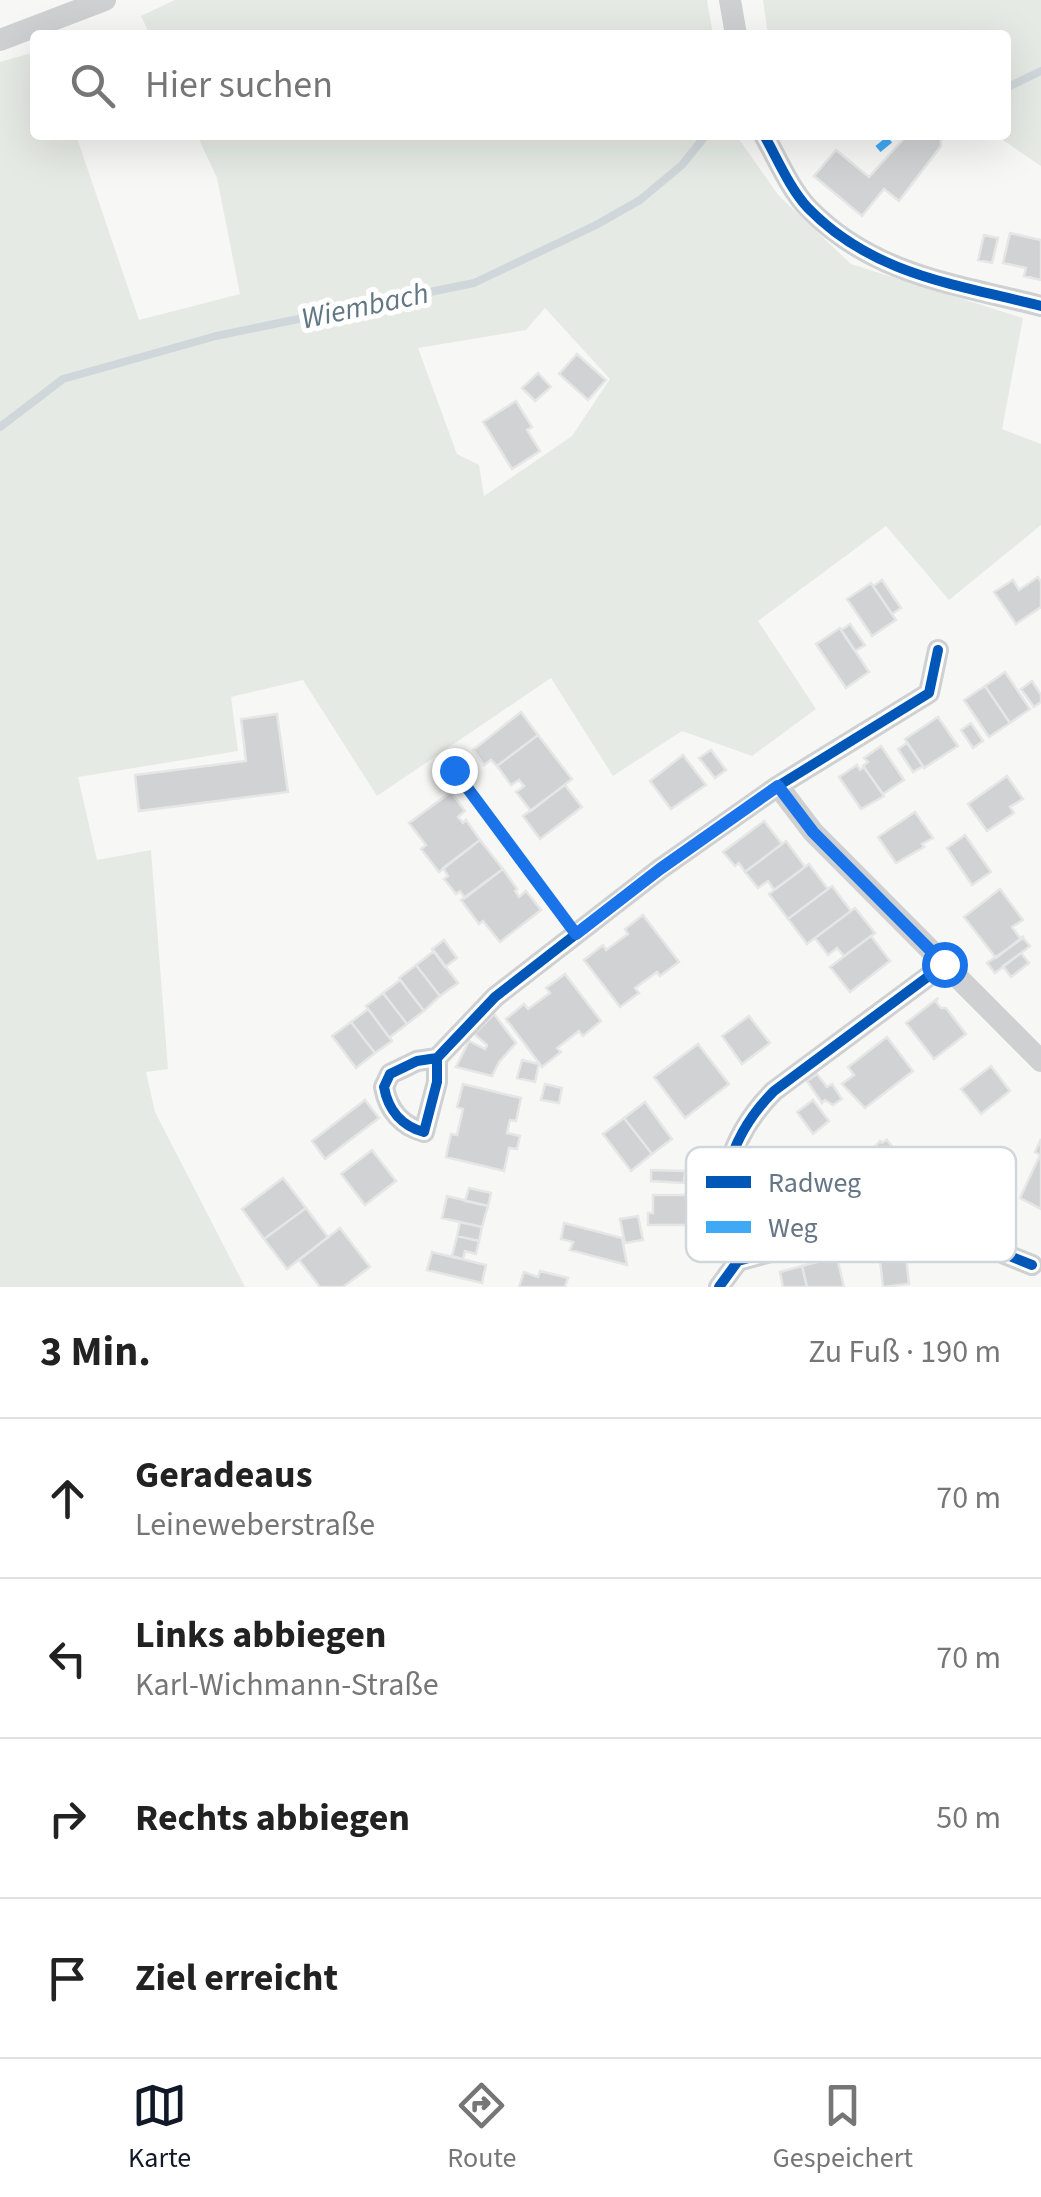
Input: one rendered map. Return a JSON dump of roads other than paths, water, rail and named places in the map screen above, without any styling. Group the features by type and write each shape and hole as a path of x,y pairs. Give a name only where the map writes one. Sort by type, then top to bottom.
{"street":[{"path":"730,0 735,30"},
{"path":"0,40 96,2"},
{"path":"767,140 806,206 858,250 900,270 1041,306"},
{"path":"437,1058 495,997 660,869 778,786 928,693 938,650"},
{"path":"778,786 813,832 944,964 1036,1047"},
{"path":"734,1147 755,1110 774,1091 944,964"},
{"path":"1016,1259 1032,1265"},
{"path":"719,1287 737,1262"}],"lane":[{"path":"454,770 576,934"}],"waterway":[{"name":"Wiembach","path":"1011,86 1041,71"},
{"name":"Wiembach","path":"0,427 63,379 216,336 474,283 640,200 682,165 702,140"}]}
